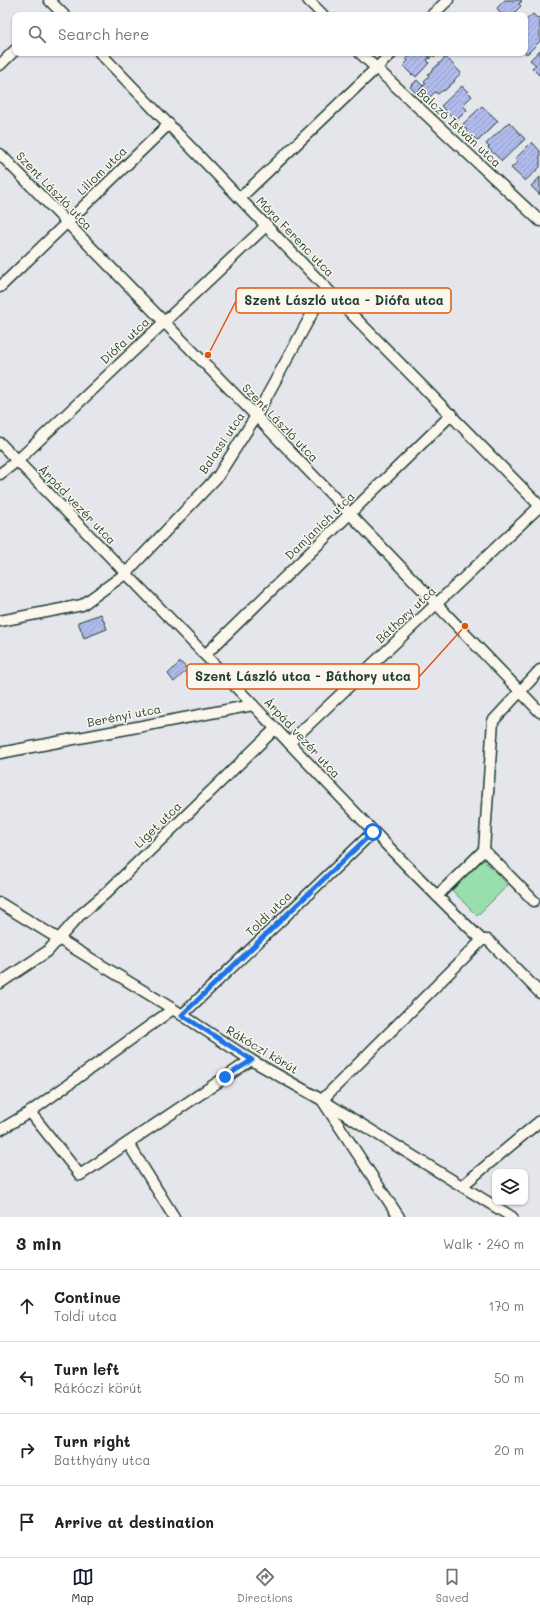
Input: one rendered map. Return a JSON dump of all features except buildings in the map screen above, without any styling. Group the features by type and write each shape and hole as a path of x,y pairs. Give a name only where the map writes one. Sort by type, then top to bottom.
{"street":[{"path":"49,0 56,12"},
{"path":"308,0 319,12"},
{"path":"435,12 448,0"},
{"path":"0,65 12,53"},
{"name":"Móra Ferenc utca","path":"103,56 267,224 326,288 452,414 540,506"},
{"name":"Balczó István utca","path":"363,56 540,221"},
{"path":"240,198 389,56"},
{"name":"Liliom utca","path":"0,287 169,124"},
{"name":"Szent László utca","path":"0,154 351,514 540,712"},
{"name":"Diófa utca","path":"0,474 17,461 267,224"},
{"name":"Balassi utca","path":"0,621 82,605 125,574 218,476 256,416 326,288"},
{"name":"Damjanich utca","path":"205,655 452,414"},
{"name":"Árpád vezér utca","path":"0,443 253,705 373,832 482,940 488,940 540,992"},
{"name":"Báthory utca","path":"289,743 540,506"},
{"path":"437,896 484,850 493,721 540,670"},
{"name":"Berényi utca","path":"0,753 253,705"},
{"name":"Liget utca","path":"0,982 48,951 78,916 105,894 275,729"},
{"name":"Toldi utca","path":"182,1015 373,832"},
{"path":"484,850 534,901"},
{"name":"Rákóczi körút","path":"0,903 58,940 173,1009 252,1060 322,1100 512,1217"},
{"path":"399,1217 322,1100 482,940"},
{"path":"0,1130 30,1112 173,1009"},
{"path":"30,1112 80,1175 252,1060"},
{"path":"462,1186 540,1121"},
{"path":"128,1143 174,1217"}],"green space":[{"path":"483,860 508,885 477,916 452,890"}],"place":[{"name":"Szent László utca - Diófa utca","path":"208,355"},
{"name":"Szent László utca - Báthory utca","path":"465,626"}],"route":[{"path":"225,1077 252,1060 182,1015 373,832"}]}
